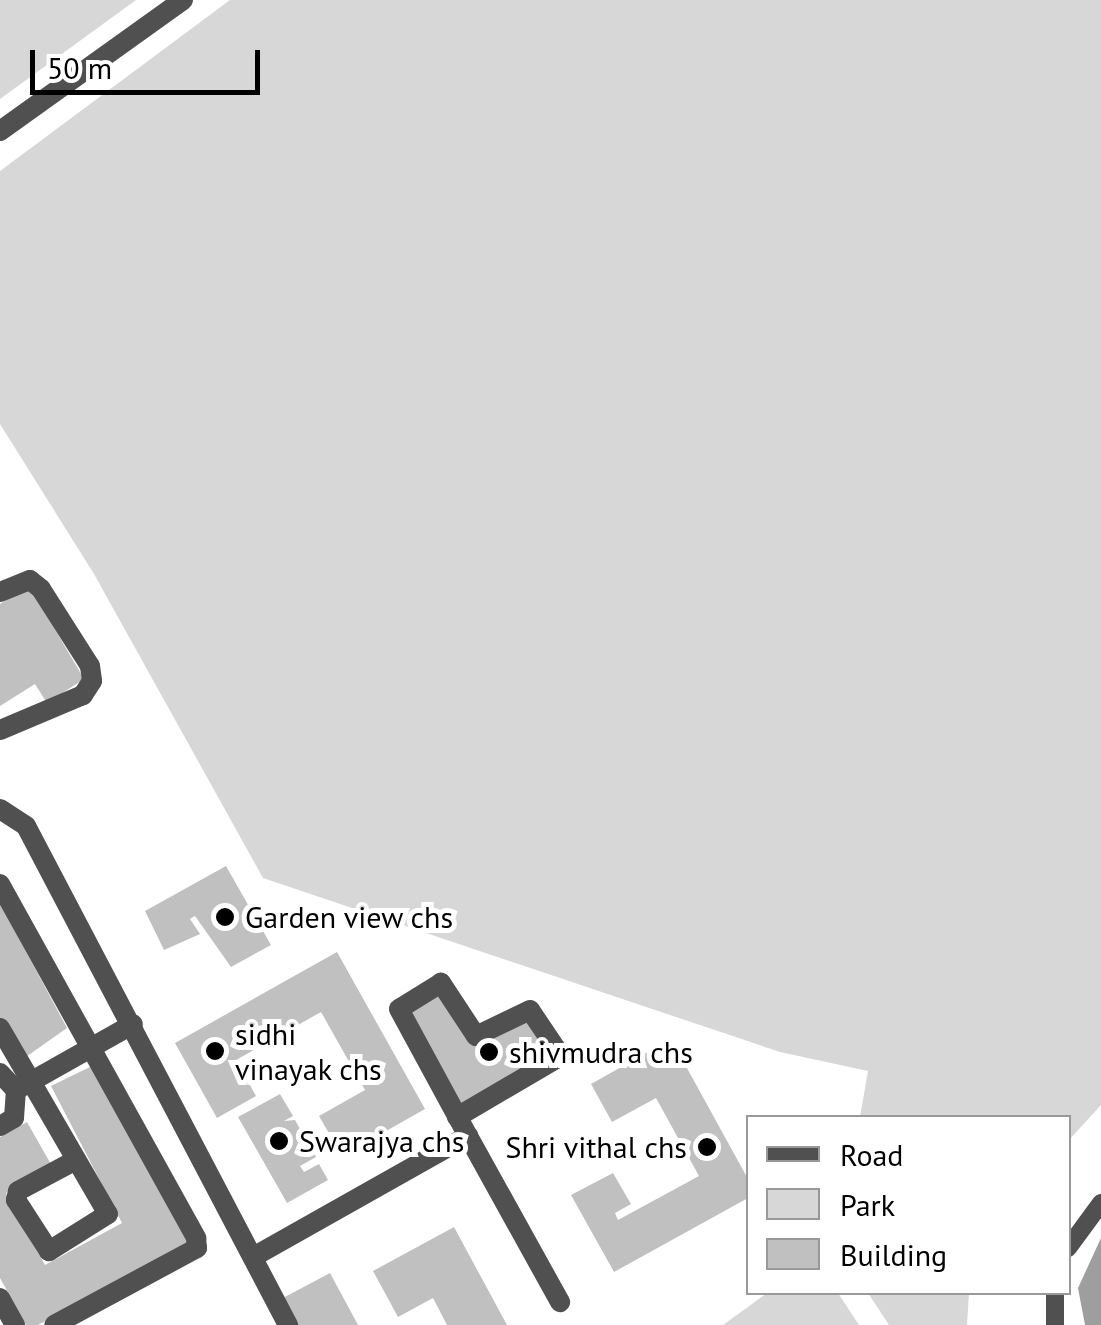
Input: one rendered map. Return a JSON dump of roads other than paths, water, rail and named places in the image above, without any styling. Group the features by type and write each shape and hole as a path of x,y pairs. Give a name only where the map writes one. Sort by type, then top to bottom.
{"street":[{"path":"0,131 183,0"},
{"path":"0,592 30,580 41,589 90,666 92,681 82,695 0,730"},
{"path":"0,810 26,826 288,1325"},
{"path":"0,884 93,1047 197,1248 54,1325"},
{"path":"458,1117 561,1056 530,1010 476,1036 441,983 398,1009 560,1302"},
{"path":"0,1126 14,1118 23,1086 133,1024"},
{"path":"0,1028 23,1086 76,1160 108,1214 49,1251 16,1200 18,1191 76,1160"},
{"path":"0,1074 23,1086"},
{"path":"253,1257 468,1136"},
{"path":"0,1298 15,1325"}],"lane":[{"path":"1071,1244 1101,1204"},
{"path":"1055,1295 1055,1325"}],"place":[{"name":"Garden view chs","path":"225,917"},
{"name":"sidhi vinayak chs","path":"215,1051"},
{"name":"shivmudra chs","path":"489,1052"},
{"name":"Swarajya chs","path":"279,1141"},
{"name":"Shri vithal chs","path":"707,1147"}]}
